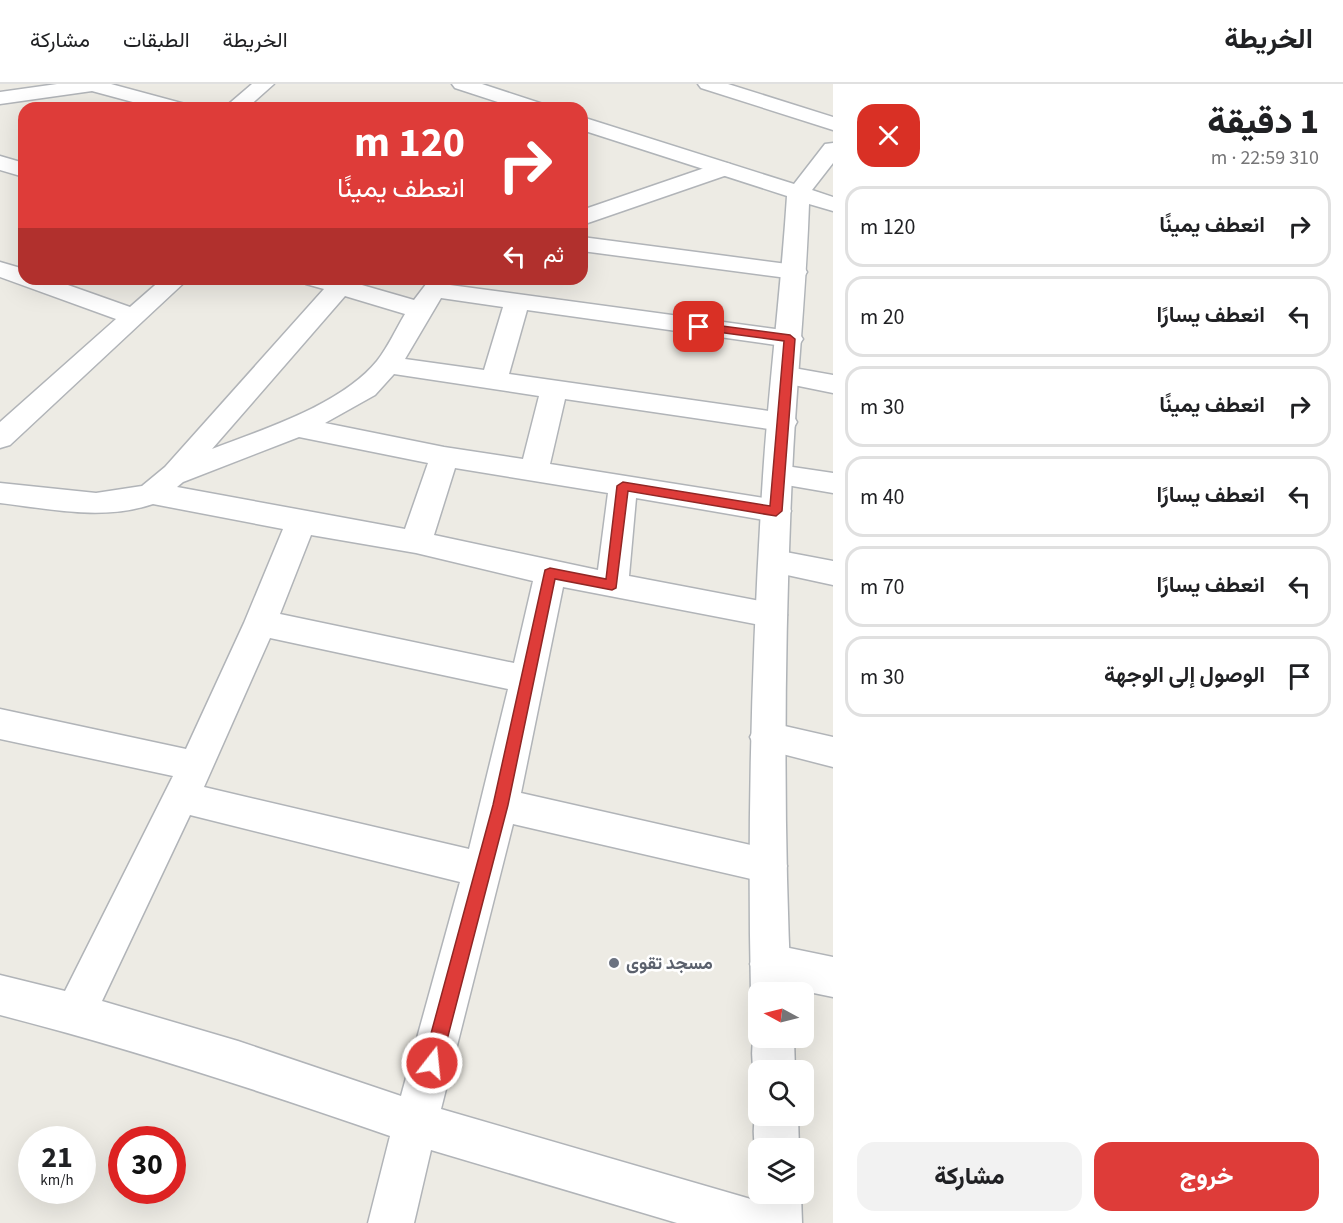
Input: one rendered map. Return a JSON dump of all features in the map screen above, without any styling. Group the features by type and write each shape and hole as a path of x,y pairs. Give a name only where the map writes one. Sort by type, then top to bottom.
{"street":[{"path":"242,102 264,84"},
{"path":"462,84 518,102"},
{"path":"0,98 82,85 108,86 138,102"},
{"path":"719,86 833,124"},
{"path":"588,125 833,204"},
{"path":"833,149 798,193 788,376 776,511 767,737 771,978 833,976"},
{"path":"0,163 18,168"},
{"path":"588,216 722,169"},
{"path":"588,245 795,272"},
{"path":"53,285 134,317"},
{"path":"0,438 169,285"},
{"path":"163,484 331,285"},
{"path":"360,285 517,302 790,339"},
{"path":"0,493 96,504 135,499 163,484 297,427 365,389 387,365 431,293"},
{"path":"494,381 517,302"},
{"path":"387,365 783,422"},
{"path":"788,376 833,384"},
{"path":"534,471 554,390"},
{"path":"297,427 444,457 776,511"},
{"path":"416,542 444,457"},
{"path":"779,475 833,483"},
{"path":"163,484 301,522 416,542 550,573 771,615"},
{"path":"612,585 623,486"},
{"path":"75,1014 188,782 260,623 301,522"},
{"path":"775,562 833,573"},
{"path":"391,1223 500,805 550,573"},
{"path":"260,623 526,679"},
{"path":"0,724 484,870"},
{"path":"767,737 833,752"},
{"path":"500,805 768,866"},
{"path":"0,995 75,1014 238,1062 416,1123 754,1223"},
{"path":"778,1204 779,1223"}],"place":[{"name":"مسجد تقوى","path":"614,963"}],"route":[{"path":"432,1063 500,805 550,573 612,585 623,486 776,511 790,339 699,327"}]}
